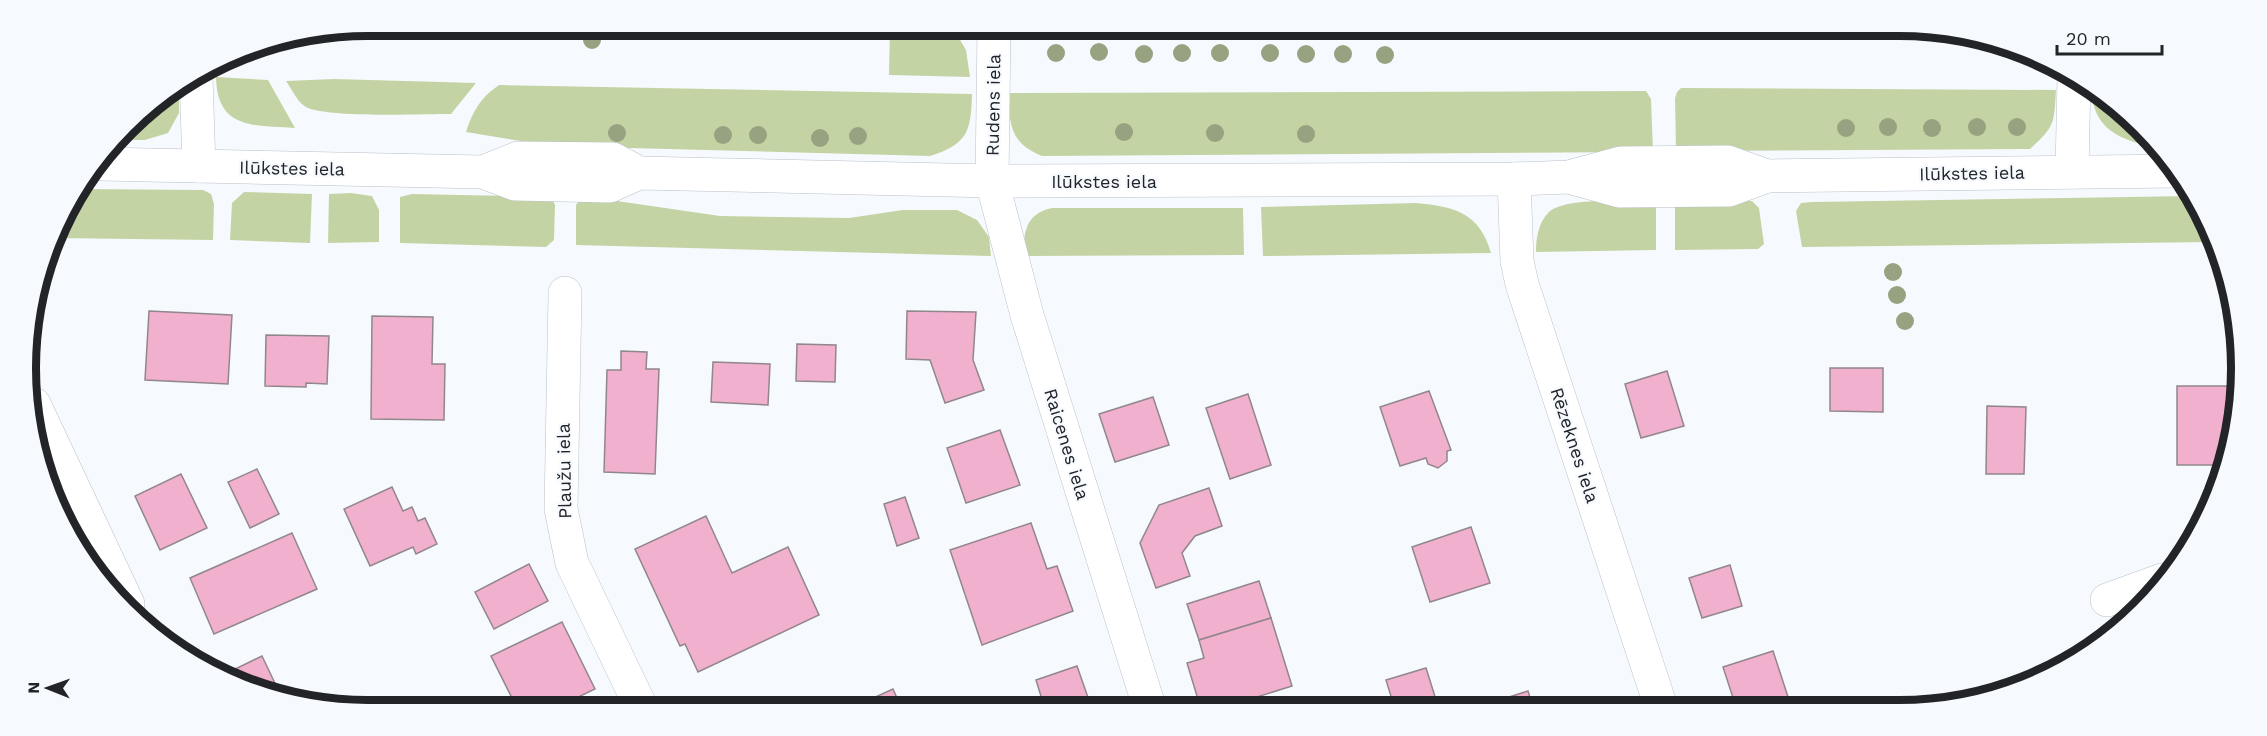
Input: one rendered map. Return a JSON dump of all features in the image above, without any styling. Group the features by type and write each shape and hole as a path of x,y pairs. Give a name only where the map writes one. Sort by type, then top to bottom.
{"street":[{"name":"Rudens iela","path":"992,182 994,36"},
{"path":"196,84 199,166"},
{"path":"2072,172 2074,86"},
{"name":"Ilūkstes iela","path":"106,164 483,172 518,159 613,159 639,173 992,182 1569,177 1620,191 1729,190 1767,176 2166,171"},
{"name":"Rēzeknes iela","path":"1514,179 1517,261 1522,284 1659,700"},
{"name":"Raicenes iela","path":"992,182 1027,315 1147,700"},
{"name":"Plaužu iela","path":"565,294 561,509 572,563 638,700"},
{"path":"40,416 124,593"},
{"path":"2107,600 2151,584"}],"green space":[{"path":"890,36 958,36 966,50 970,77 889,75"},
{"path":"216,77 268,80 295,128 252,125 231,116 223,107 218,94"},
{"path":"334,79 476,83 451,114 376,115 333,113 306,107 297,99 286,81"},
{"path":"499,85 972,94 970,118 965,134 960,141 930,156 551,146 466,132 478,106"},
{"path":"1681,88 2056,90 2052,124 2030,149 1676,151 1675,98"},
{"path":"1646,91 1651,99 1653,152 1042,156 1031,151 1017,139 1011,124 1009,104 1009,93"},
{"path":"179,96 179,113 168,133 145,140 126,140 149,118"},
{"path":"2092,100 2118,118 2146,145 2128,140 2108,129 2096,112"},
{"path":"89,189 203,190 211,194 214,204 213,240 62,238"},
{"path":"244,192 312,194 310,243 230,240 232,203"},
{"path":"351,193 372,196 379,210 379,242 328,243 329,194"},
{"path":"412,194 551,197 555,205 554,240 546,247 400,243 400,197"},
{"path":"2183,196 2206,242 1802,247 1796,211 1801,203"},
{"path":"579,201 617,201 720,216 849,218 903,210 957,210 977,220 989,237 991,256 576,245 576,205"},
{"path":"1656,201 1656,250 1536,252 1537,237 1542,221 1549,212 1557,207 1584,202"},
{"path":"1675,201 1752,201 1759,208 1764,244 1758,249 1675,250"},
{"path":"1416,203 1442,207 1464,214 1480,228 1491,253 1263,256 1261,207"},
{"path":"1052,208 1243,208 1244,255 1023,256 1025,232 1031,219"}],"building":[{"path":"149,311 232,315 228,384 145,380"},
{"path":"907,311 976,312 973,360 984,390 945,403 930,360 906,359"},
{"path":"372,316 433,317 432,364 445,364 444,420 371,419"},
{"path":"266,335 329,336 327,384 306,383 306,387 265,386"},
{"path":"797,344 836,345 835,382 796,381"},
{"path":"621,351 647,352 646,369 659,369 655,474 604,472 607,370 621,370"},
{"path":"713,362 770,364 768,405 711,402"},
{"path":"1830,368 1883,368 1883,412 1830,411"},
{"path":"1667,371 1684,426 1641,438 1625,384"},
{"path":"2177,386 2230,386 2225,433 2216,465 2177,465"},
{"path":"1429,391 1451,450 1447,451 1447,461 1438,468 1428,464 1426,458 1400,466 1380,407"},
{"path":"1248,394 1271,465 1230,479 1206,408"},
{"path":"1153,397 1169,445 1115,462 1099,414"},
{"path":"1987,406 2026,407 2024,474 1986,474"},
{"path":"1000,430 1020,485 966,503 947,448"},
{"path":"257,469 279,514 250,528 228,482"},
{"path":"181,474 207,528 160,550 135,496"},
{"path":"392,487 403,511 412,507 418,521 425,518 437,544 416,554 413,547 370,566 344,509"},
{"path":"1209,488 1222,526 1195,536 1182,553 1190,576 1156,588 1140,543 1159,505"},
{"path":"905,497 919,538 897,546 884,504"},
{"path":"706,516 732,573 788,547 819,615 698,672 685,644 680,646 635,549"},
{"path":"1031,523 1047,569 1057,566 1073,611 982,645 950,550"},
{"path":"1471,527 1490,583 1430,602 1412,547"},
{"path":"292,533 317,589 214,634 190,578"},
{"path":"529,564 548,601 494,629 475,592"},
{"path":"1730,565 1742,606 1702,618 1689,578"},
{"path":"1259,581 1271,618 1199,640 1187,604"},
{"path":"1271,618 1292,686 1247,700 1198,700 1187,663 1204,658 1199,640"},
{"path":"562,622 595,689 572,700 513,700 491,656"},
{"path":"1773,651 1789,700 1734,700 1723,667"},
{"path":"262,656 277,687 241,675 232,671"},
{"path":"1077,666 1089,700 1042,700 1036,680"},
{"path":"1426,668 1436,700 1392,700 1386,680"},
{"path":"893,689 898,700 869,700"},
{"path":"1528,691 1531,700 1500,700"}]}
